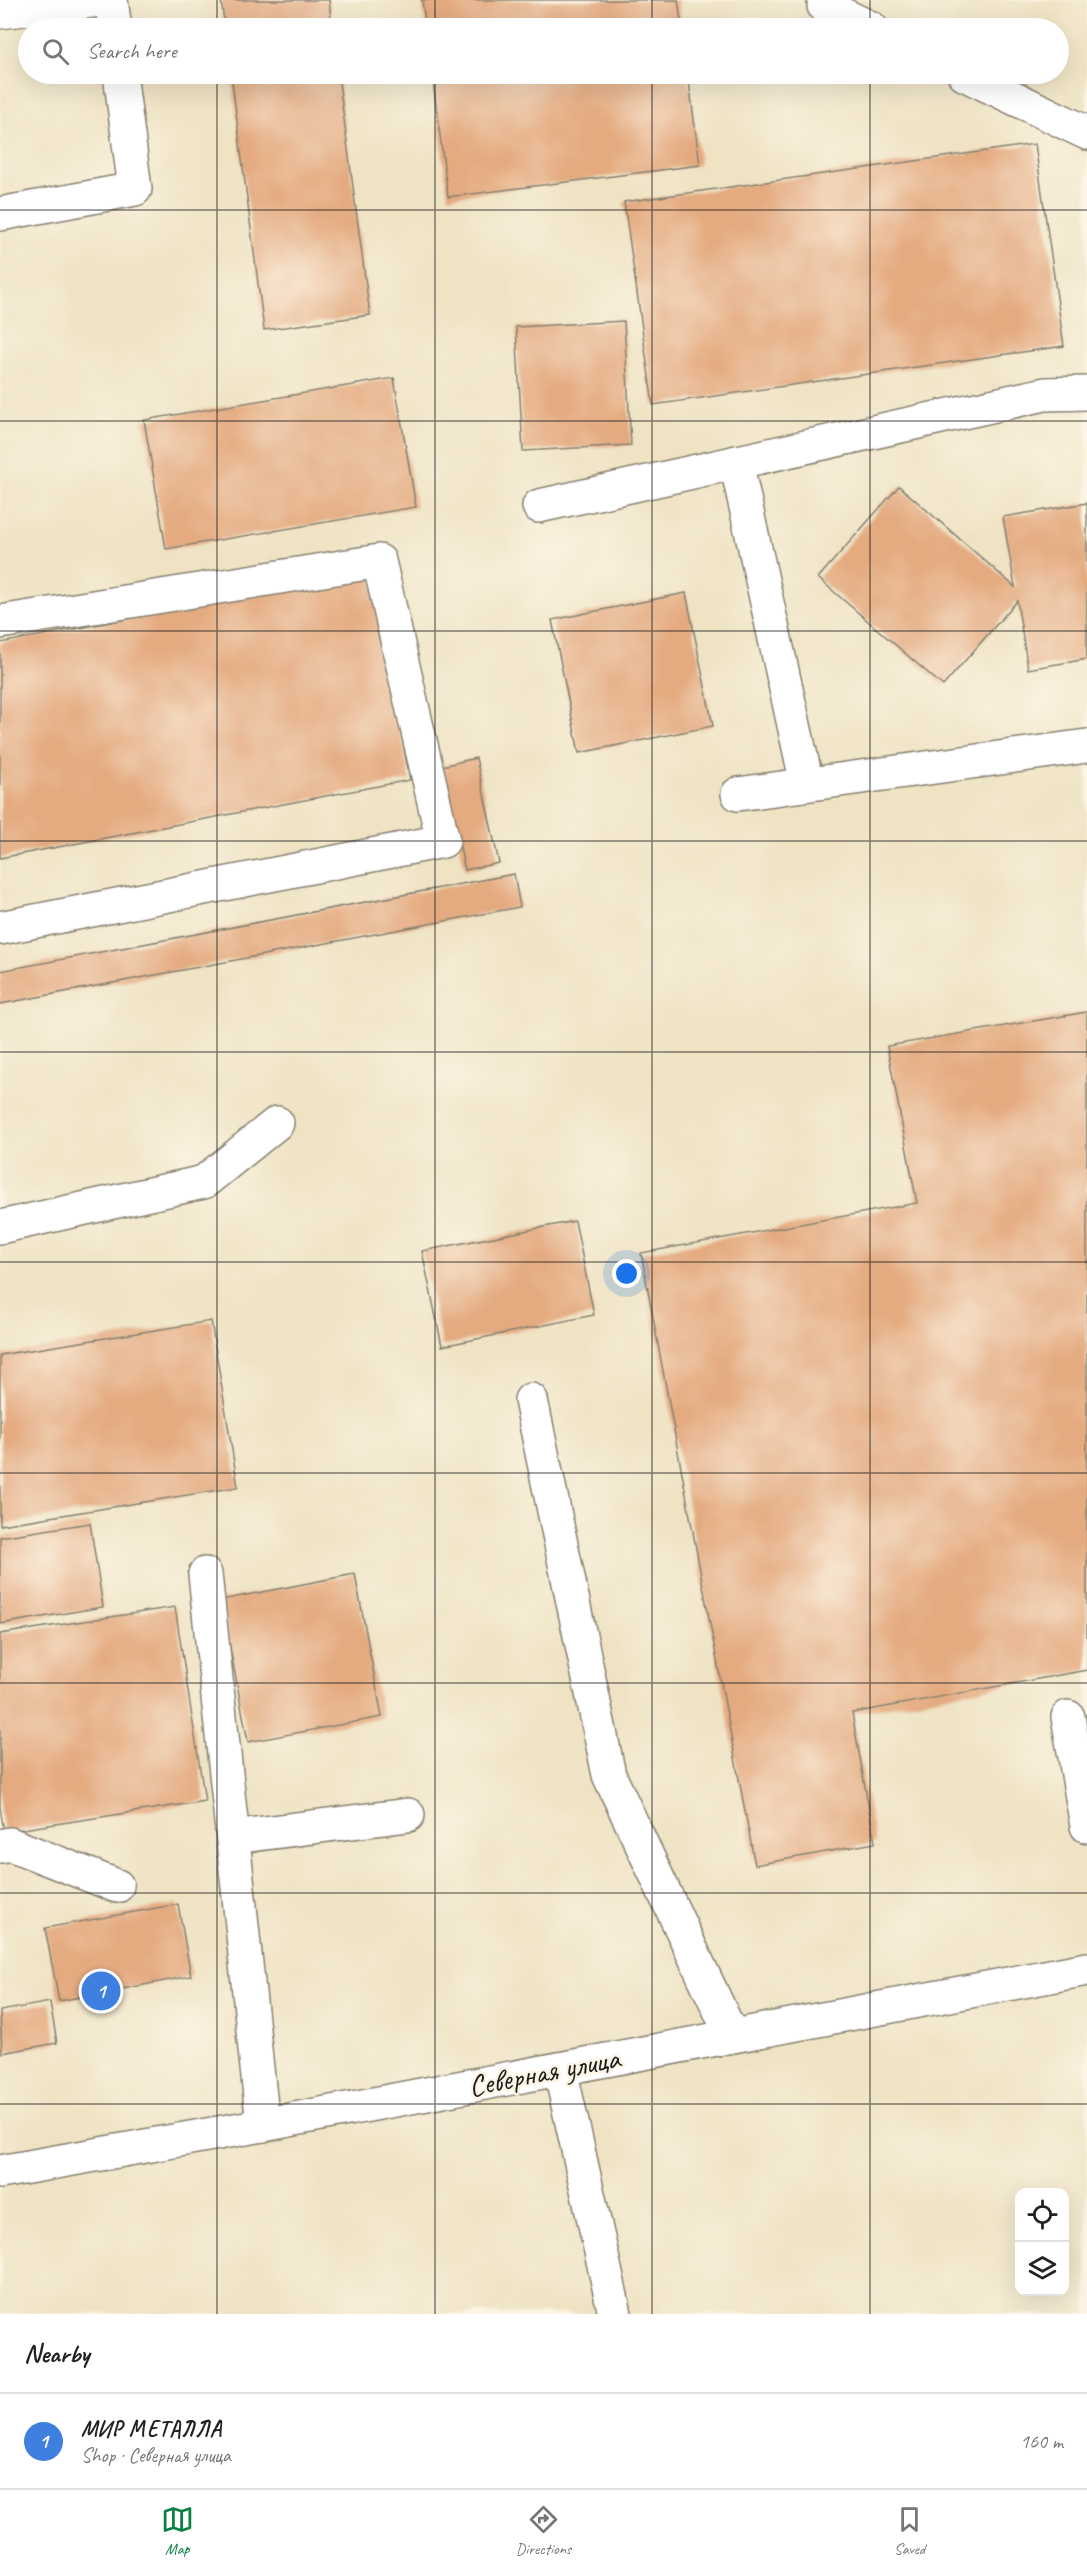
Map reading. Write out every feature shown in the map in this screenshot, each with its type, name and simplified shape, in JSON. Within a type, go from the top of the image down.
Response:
[{"type":"main road","points":[[0,12],[99,0]]},
{"type":"main road","points":[[111,0],[114,18]]},
{"type":"main road","points":[[824,6],[850,18]]},
{"type":"main road","points":[[0,214],[135,189],[121,84]]},
{"type":"main road","points":[[984,84],[1087,134]]},
{"type":"main road","points":[[539,506],[1045,394],[1087,393]]},
{"type":"main road","points":[[736,462],[807,784]]},
{"type":"main road","points":[[0,622],[379,561],[443,842],[0,928]]},
{"type":"main road","points":[[738,794],[1087,746]]},
{"type":"main road","points":[[0,1227],[204,1182],[276,1123]]},
{"type":"main road","points":[[531,1400],[609,1775],[732,2036]]},
{"type":"main road","points":[[205,1574],[263,2125]]},
{"type":"main road","points":[[1068,1717],[1087,1826]]},
{"type":"main road","points":[[232,1837],[408,1815]]},
{"type":"main road","points":[[0,1846],[10,1844],[117,1886]]},
{"type":"main road","name":"Северная улица","points":[[0,2172],[263,2125],[1087,1969]]},
{"type":"main road","points":[[560,2069],[615,2314]]},
{"type":"building","points":[[221,0],[329,0],[331,18],[224,18]]},
{"type":"building","points":[[422,0],[678,0],[681,18],[425,18]]},
{"type":"building","points":[[232,84],[339,84],[370,315],[264,330]]},
{"type":"building","points":[[433,84],[689,84],[700,165],[448,197]]},
{"type":"building","points":[[1035,144],[1064,346],[653,405],[624,202]]},
{"type":"building","points":[[624,321],[631,445],[523,451],[516,327]]},
{"type":"building","points":[[394,378],[416,507],[166,549],[144,420]]},
{"type":"building","points":[[899,486],[1015,587],[1003,517],[1087,503],[1087,659],[1028,669],[1017,601],[943,686],[818,578]]},
{"type":"building","points":[[371,573],[410,780],[0,858],[0,643]]},
{"type":"building","points":[[686,593],[713,726],[579,753],[552,620]]},
{"type":"building","points":[[476,758],[499,863],[465,870],[442,766]]},
{"type":"building","points":[[514,874],[520,907],[0,1004],[0,971]]},
{"type":"building","points":[[1087,1012],[1087,1670],[852,1713],[875,1843],[755,1865],[641,1253],[917,1203],[887,1046]]},
{"type":"building","points":[[575,1221],[594,1315],[442,1346],[422,1251]]},
{"type":"building","points":[[211,1321],[238,1487],[0,1525],[0,1355]]},
{"type":"building","points":[[90,1523],[103,1607],[0,1624],[0,1537]]},
{"type":"building","points":[[355,1574],[382,1717],[248,1742],[221,1600]]},
{"type":"building","points":[[175,1607],[205,1801],[4,1832],[0,1807],[0,1634]]},
{"type":"building","points":[[178,1904],[191,1976],[59,2001],[45,1928]]},
{"type":"building","points":[[50,2002],[57,2043],[2,2053],[0,2011]]},
{"type":"place","name":"МИР МЕТАЛЛА","points":[[101,1991]]}]
